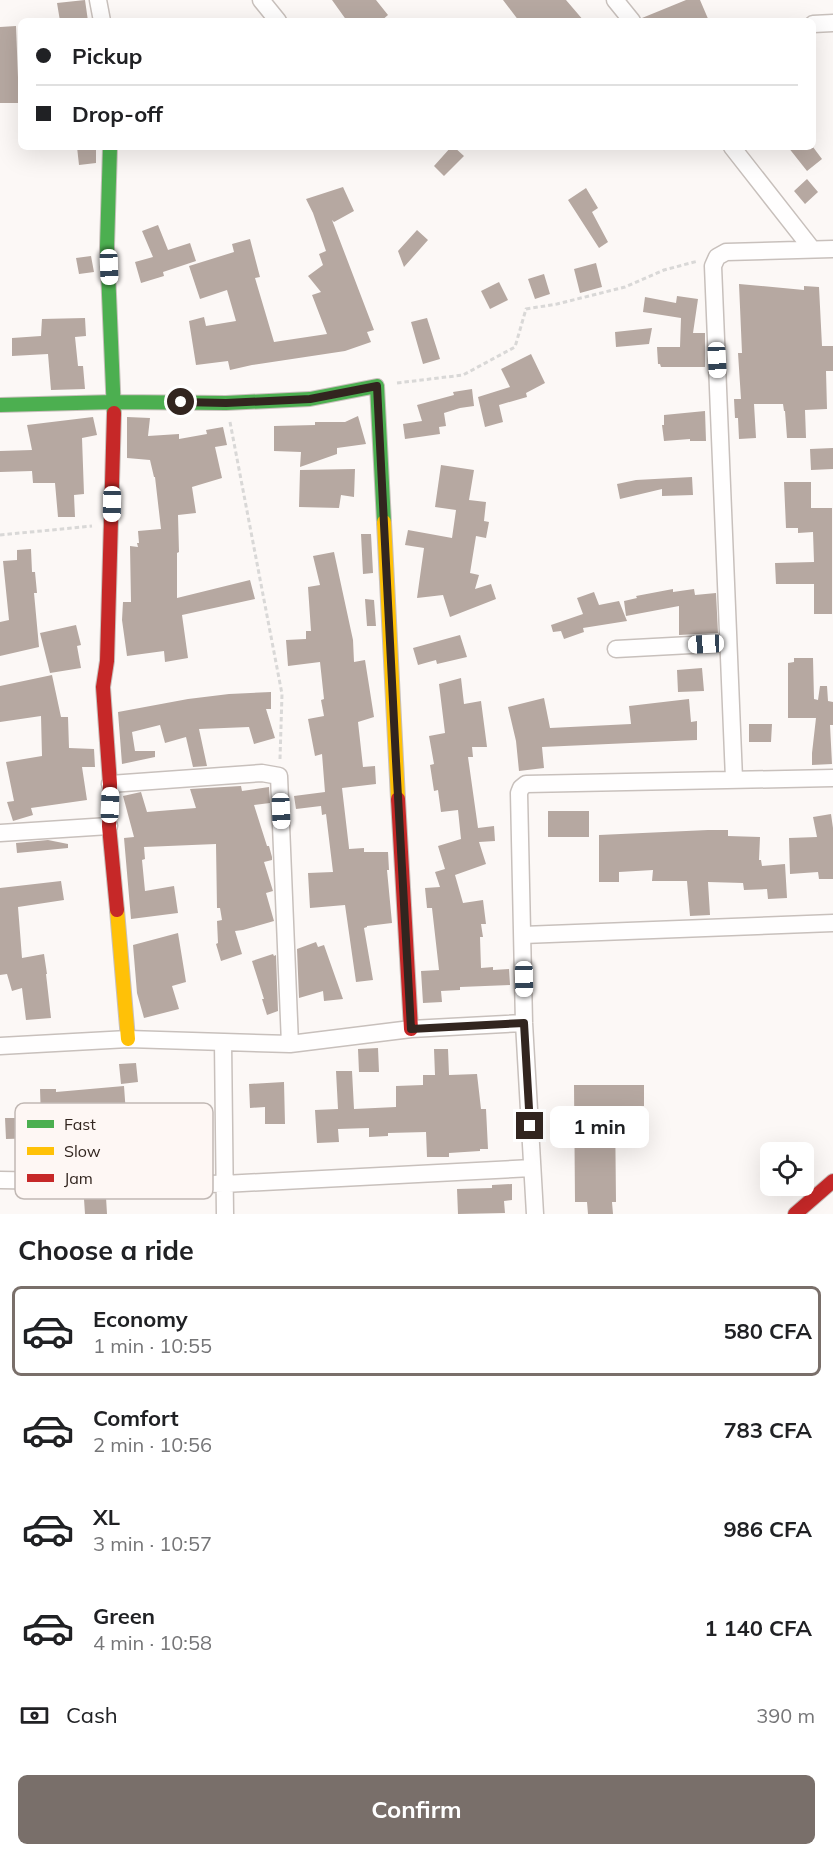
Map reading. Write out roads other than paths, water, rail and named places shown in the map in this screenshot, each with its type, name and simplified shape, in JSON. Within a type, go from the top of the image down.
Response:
[{"type":"street","points":[[99,0],[102,18]]},
{"type":"street","points":[[261,0],[276,18]]},
{"type":"street","points":[[615,0],[630,18]]},
{"type":"street","points":[[816,24],[833,23]]},
{"type":"street","points":[[110,150],[107,247],[114,402],[112,524],[103,687],[110,784],[109,826],[128,1039]]},
{"type":"street","points":[[734,150],[812,249]]},
{"type":"street","points":[[734,779],[713,266],[717,257],[726,252],[833,249]]},
{"type":"street","points":[[0,405],[114,402],[226,403],[310,399],[377,386],[411,1029]]},
{"type":"street","points":[[616,649],[728,643]]},
{"type":"street","points":[[110,784],[262,772],[279,776],[290,1044]]},
{"type":"street","points":[[535,1214],[524,1023],[519,793],[521,788],[526,784],[833,777]]},
{"type":"street","points":[[0,833],[109,826]]},
{"type":"street","points":[[523,935],[833,924]]},
{"type":"street","points":[[0,1046],[128,1039],[290,1044],[411,1029],[524,1023]]},
{"type":"street","points":[[223,1042],[225,1214]]},
{"type":"street","points":[[213,1184],[532,1168]]},
{"type":"street","points":[[0,1180],[15,1180]]},
{"type":"street","points":[[795,1214],[833,1181]]}]
